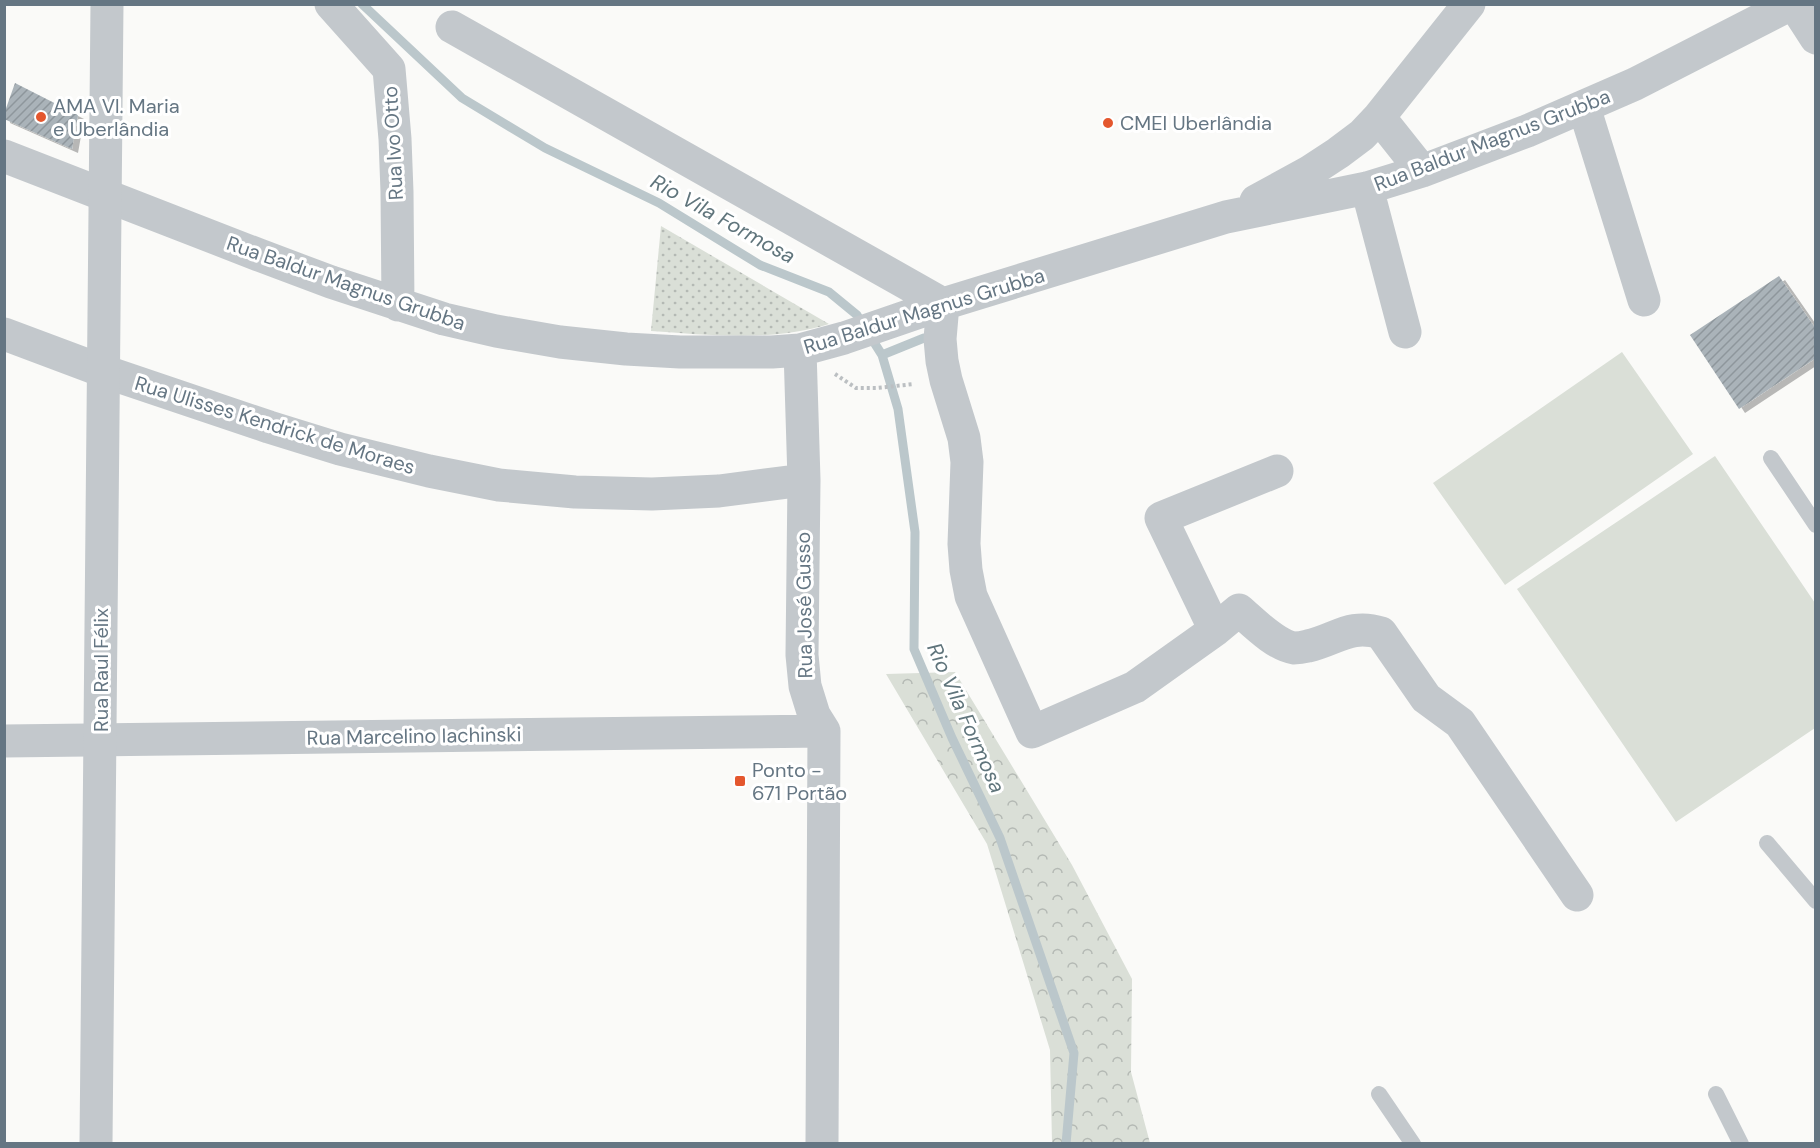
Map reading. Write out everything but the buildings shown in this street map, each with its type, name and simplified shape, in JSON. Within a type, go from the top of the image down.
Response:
[{"type":"street","name":"Rua Raul Félix","points":[[96,1143],[107,4]]},
{"type":"street","name":"Rua Ivo Otto","points":[[331,4],[389,69],[397,192],[398,305]]},
{"type":"street","points":[[1226,217],[1329,160],[1362,135],[1469,4]]},
{"type":"street","name":"Rua Baldur Magnus Grubba","points":[[4,156],[310,274],[454,322],[560,342],[626,349],[680,352],[800,350],[1226,217],[1367,188],[1422,171],[1584,107],[1664,71],[1792,4]]},
{"type":"street","points":[[1792,4],[1815,38]]},
{"type":"street","points":[[453,27],[943,304],[940,339],[942,361],[964,438],[967,462],[964,544],[971,596],[1032,732],[1135,687],[1239,610],[1278,642],[1294,648],[1311,645],[1356,629],[1369,629],[1381,633],[1426,698],[1460,723],[1577,895]]},
{"type":"street","points":[[1584,107],[1644,300]]},
{"type":"street","points":[[1379,117],[1422,171]]},
{"type":"street","points":[[1367,188],[1405,332]]},
{"type":"street","name":"Rua Ulisses Kendrick de Moraes","points":[[4,334],[214,410],[340,449],[429,471],[499,485],[575,492],[652,494],[719,491],[804,480]]},
{"type":"street","name":"Rua José Gusso","points":[[800,350],[804,480],[802,655],[805,686],[814,715],[824,731],[822,1143]]},
{"type":"street","points":[[1215,630],[1161,518],[1277,471]]},
{"type":"street","name":"Rua Marcelino Iachinski","points":[[4,741],[824,731]]},
{"type":"lane","points":[[1771,458],[1815,525]]},
{"type":"lane","points":[[1767,843],[1815,901]]},
{"type":"lane","points":[[1379,1094],[1413,1143]]},
{"type":"lane","points":[[1716,1094],[1741,1143]]},
{"type":"path","points":[[877,388],[911,384]]},
{"type":"green space","points":[[661,226],[829,324],[785,333],[740,336],[651,331]]},
{"type":"green space","points":[[1622,352],[1693,454],[1505,585],[1433,483]]},
{"type":"green space","points":[[1715,456],[1815,603],[1815,728],[1676,822],[1517,589]]},
{"type":"green space","points":[[955,672],[1072,865],[1132,979],[1131,1072],[1150,1143],[1052,1143],[1050,1050],[987,844],[886,674]]},
{"type":"waterway","name":"Rio Vila Formosa","points":[[362,4],[462,98],[545,148],[659,203],[760,265],[829,292],[857,315],[863,325]]},
{"type":"waterway","name":"Rio Vila Formosa","points":[[870,336],[882,355],[898,409],[915,532],[914,649],[952,738],[1000,838],[1074,1053],[1066,1144]]},
{"type":"waterway","points":[[882,355],[924,338]]},
{"type":"place","name":"AMA Vl. Maria e Uberlândia","points":[[41,117]]},
{"type":"place","name":"CMEI Uberlândia","points":[[1108,123]]},
{"type":"place","name":"Ponto - 671 Portão","points":[[740,781]]}]
